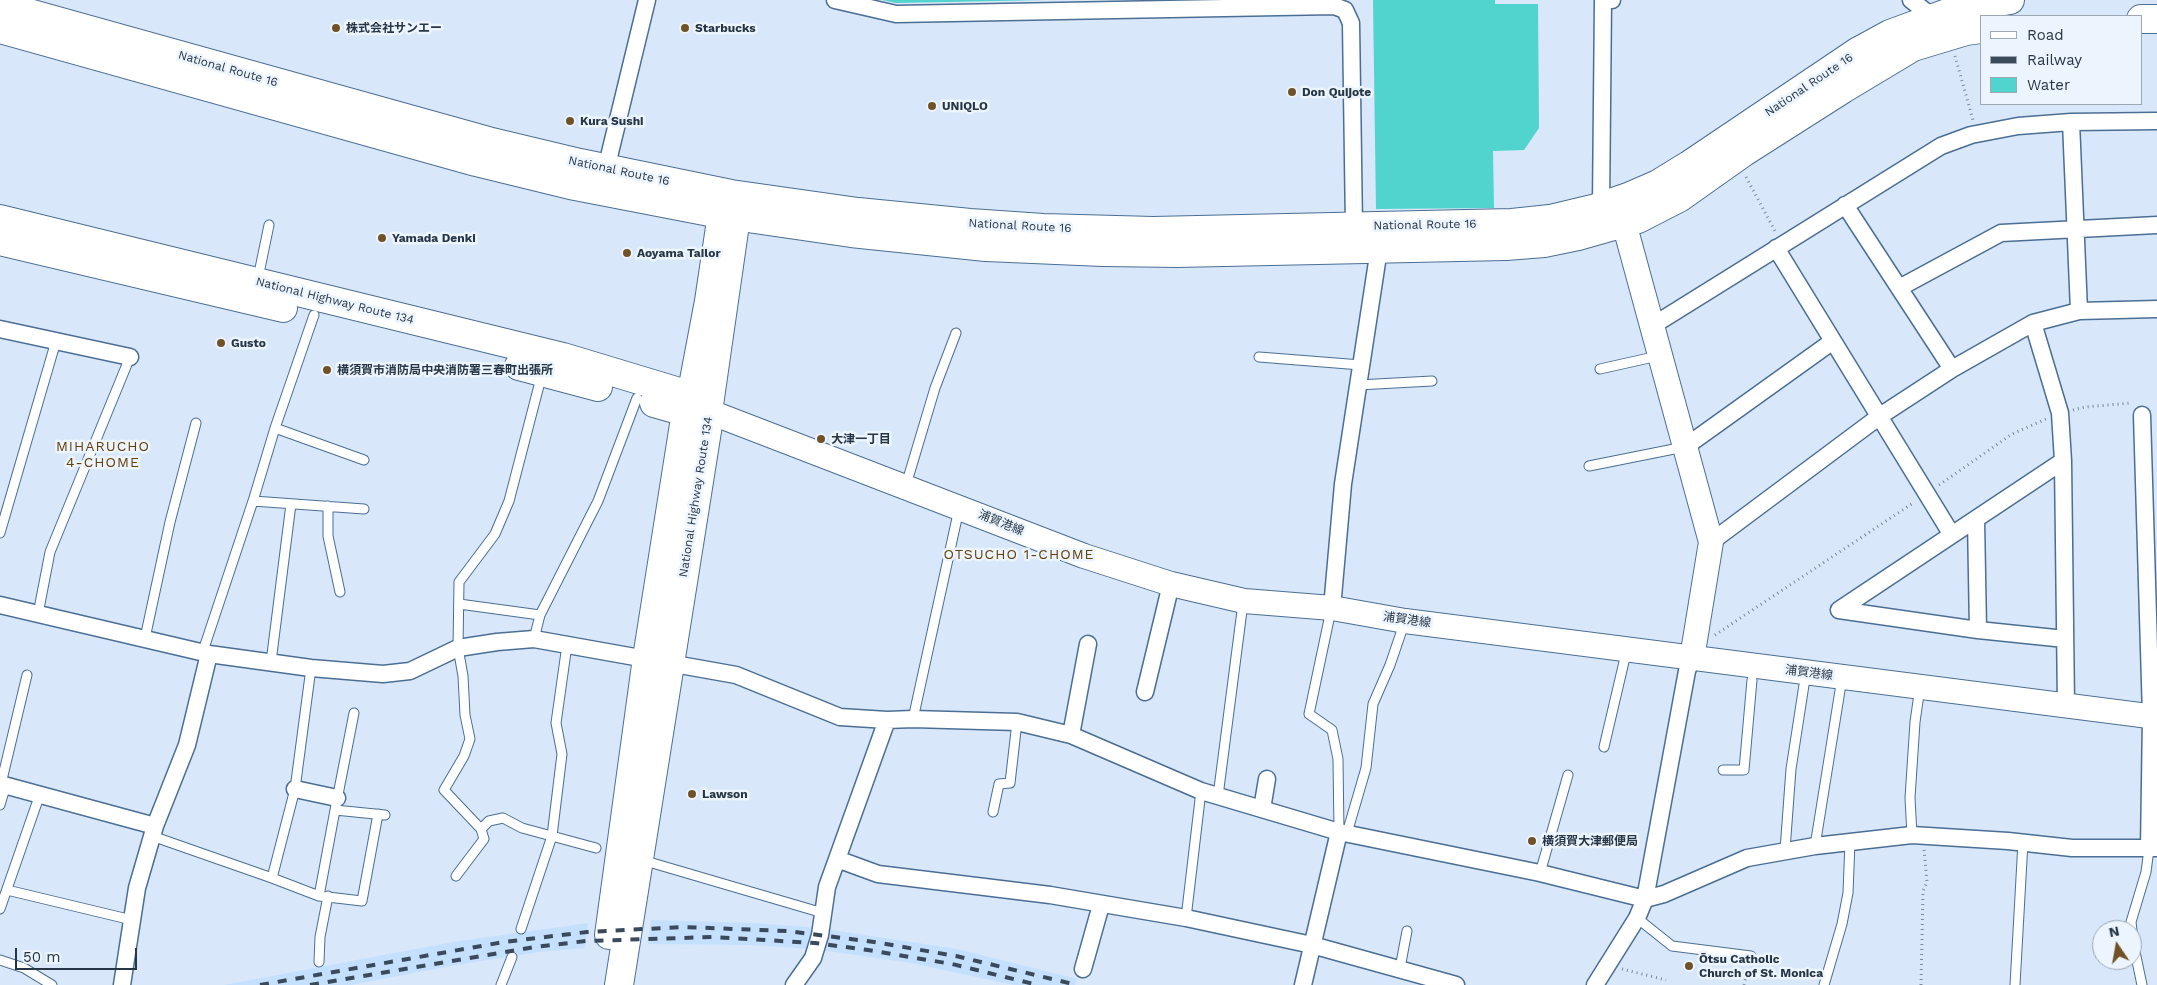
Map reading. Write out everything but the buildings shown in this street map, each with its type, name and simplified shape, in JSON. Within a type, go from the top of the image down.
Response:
[{"type":"highway","name":"National Route 16","points":[[0,5],[488,141],[606,169],[729,208],[896,216],[1042,228],[1163,230],[1532,222],[1559,218],[1601,207],[1658,184],[1857,52],[1890,34],[1958,9],[2010,0]]},
{"type":"highway","points":[[2142,19],[2157,19]]},
{"type":"highway","name":"National Route 16","points":[[0,28],[502,168],[579,186],[729,208],[910,240],[1036,249],[1177,253],[1525,245],[1562,240],[1624,223],[1679,198],[1744,152],[1842,88],[1913,47],[1966,31],[1980,29]]},
{"type":"highway","name":"National Highway Route 134","points":[[0,236],[562,357],[695,406]]},
{"type":"highway","name":"National Highway Route 134","points":[[256,291],[314,315],[543,371],[637,398],[695,406]]},
{"type":"highway","name":"National Highway Route 134","points":[[601,985],[658,661],[695,406]]},
{"type":"highway","name":"National Highway Route 134","points":[[620,985],[640,859],[658,661]]},
{"type":"main road","points":[[1601,207],[1624,223],[1711,542],[1692,658]]},
{"type":"main road","points":[[695,406],[729,208]]},
{"type":"main road","name":"浦賀港線","points":[[695,406],[1084,556],[1171,584],[1244,601],[1332,608],[1405,621],[2154,716]]},
{"type":"street","points":[[606,169],[647,0]]},
{"type":"street","points":[[835,0],[896,14],[1341,7],[1345,10],[1351,23],[1354,227],[1379,249],[1342,491],[1332,608]]},
{"type":"street","points":[[1601,207],[1603,0],[1612,0]]},
{"type":"street","points":[[1911,0],[1934,18]]},
{"type":"street","points":[[1652,326],[1941,146],[1977,134],[2018,126],[2071,122],[2157,120]]},
{"type":"street","points":[[2071,122],[2079,311]]},
{"type":"street","points":[[1845,205],[1952,369]]},
{"type":"street","points":[[1899,288],[2001,233],[2157,225]]},
{"type":"street","points":[[1779,246],[1833,341],[1952,535]]},
{"type":"street","points":[[1711,542],[1880,416],[1952,369],[2034,323],[2079,311],[2157,309]]},
{"type":"street","points":[[2034,323],[2060,413],[2063,461],[2066,705]]},
{"type":"street","points":[[0,329],[130,357]]},
{"type":"street","points":[[1685,447],[1833,341]]},
{"type":"street","points":[[0,605],[206,652],[311,668],[383,674],[410,671],[458,648],[534,639],[736,675],[840,717],[887,720],[1018,722],[1071,735],[1201,791],[1343,833],[1540,873],[1645,899],[1664,894],[1747,858],[1785,850],[1917,834],[2023,842],[2072,848],[2153,848],[2154,716],[2151,520],[2142,415]]},
{"type":"street","points":[[2063,461],[1839,610],[1978,630],[2065,639]]},
{"type":"street","points":[[1976,519],[1978,630]]},
{"type":"street","points":[[1145,692],[1171,584]]},
{"type":"street","points":[[1071,735],[1088,644]]},
{"type":"street","points":[[122,985],[137,888],[154,831],[187,745],[206,652]]},
{"type":"street","points":[[1595,985],[1637,918],[1645,899],[1687,671],[1692,658]]},
{"type":"street","points":[[794,985],[813,958],[820,935],[827,887],[887,720]]},
{"type":"street","points":[[1262,809],[1267,779]]},
{"type":"street","points":[[2,784],[40,794],[154,831]]},
{"type":"street","points":[[295,789],[336,804]]},
{"type":"street","points":[[1304,985],[1312,945],[1343,833]]},
{"type":"street","points":[[837,859],[878,874],[1050,895],[1186,918],[1312,945],[1456,985]]},
{"type":"street","points":[[1083,969],[1102,905]]},
{"type":"lane","points":[[256,291],[269,225]]},
{"type":"lane","points":[[206,652],[275,428],[314,315]]},
{"type":"lane","points":[[906,486],[935,388],[956,333]]},
{"type":"lane","points":[[0,533],[56,341]]},
{"type":"lane","points":[[1600,369],[1661,355]]},
{"type":"lane","points":[[38,614],[50,552],[130,357]]},
{"type":"lane","points":[[1259,357],[1361,365]]},
{"type":"lane","points":[[456,876],[484,839],[481,829],[444,790],[464,756],[470,739],[465,715],[463,676],[458,648],[459,582],[495,534],[509,501],[543,371]]},
{"type":"lane","points":[[1358,384],[1432,381]]},
{"type":"lane","points":[[534,639],[540,615],[598,501],[637,398]]},
{"type":"lane","points":[[145,638],[170,522],[196,423]]},
{"type":"lane","points":[[275,428],[364,460]]},
{"type":"lane","points":[[1589,466],[1685,447]]},
{"type":"lane","points":[[253,501],[364,509]]},
{"type":"lane","points":[[271,662],[291,504]]},
{"type":"lane","points":[[328,506],[328,536],[340,592]]},
{"type":"lane","points":[[913,719],[960,507]]},
{"type":"lane","points":[[1218,796],[1244,601]]},
{"type":"lane","points":[[459,604],[540,615]]},
{"type":"lane","points":[[1332,608],[1309,714],[1332,730],[1338,759],[1343,833]]},
{"type":"lane","points":[[1343,833],[1366,768],[1373,704],[1390,666],[1405,621]]},
{"type":"lane","points":[[521,928],[552,836],[562,754],[556,723],[567,645]]},
{"type":"lane","points":[[1604,747],[1627,649]]},
{"type":"lane","points":[[272,878],[295,789],[311,668]]},
{"type":"lane","points":[[1785,850],[1791,769],[1806,672]]},
{"type":"lane","points":[[0,805],[2,784],[27,675]]},
{"type":"lane","points":[[1815,846],[1842,677]]},
{"type":"lane","points":[[1722,770],[1744,770],[1752,680]]},
{"type":"lane","points":[[1917,834],[1910,798],[1915,722],[1920,686]]},
{"type":"lane","points":[[319,962],[324,896],[336,804],[354,713]]},
{"type":"lane","points":[[994,812],[999,784],[1010,783],[1018,722]]},
{"type":"lane","points":[[1540,873],[1568,775]]},
{"type":"lane","points":[[1186,918],[1201,791]]},
{"type":"lane","points":[[0,909],[40,794]]},
{"type":"lane","points":[[154,831],[272,878],[324,896],[362,901],[382,814],[336,804]]},
{"type":"lane","points":[[481,829],[489,821],[503,818],[522,828],[596,848]]},
{"type":"lane","points":[[1824,985],[1842,924],[1848,893],[1850,842]]},
{"type":"lane","points":[[2014,985],[2023,842]]},
{"type":"lane","points":[[2142,985],[2134,947],[2132,922],[2153,848]]},
{"type":"lane","points":[[640,859],[823,914]]},
{"type":"lane","points":[[7,890],[132,920]]},
{"type":"lane","points":[[1637,918],[1672,946],[1751,956]]},
{"type":"lane","points":[[1400,968],[1407,932]]},
{"type":"lane","points":[[501,985],[512,957]]},
{"type":"lane","points":[[0,960],[24,968],[52,985]]},
{"type":"path","points":[[1955,55],[1977,134]]},
{"type":"path","points":[[1744,174],[1779,246]]},
{"type":"path","points":[[1917,834],[1927,882],[1923,891],[1920,941],[1921,985]]},
{"type":"path","points":[[1744,985],[1751,956]]},
{"type":"path","points":[[1607,966],[1666,980]]},
{"type":"shaded area","points":[[651,920],[754,923],[818,928],[813,949],[751,945],[648,944]]},
{"type":"shaded area","points":[[588,923],[585,948],[539,952],[456,965],[351,985],[224,985],[453,942]]},
{"type":"shaded area","points":[[825,929],[957,949],[1077,979],[1075,985],[1014,985],[911,963],[821,950]]},
{"type":"water","points":[[882,0],[1045,0],[896,3]]},
{"type":"water","points":[[1373,0],[1495,0],[1495,4],[1538,4],[1539,128],[1524,150],[1493,151],[1494,208],[1376,209]]},
{"type":"railway","points":[[260,985],[504,942],[587,932],[683,927],[787,931],[874,942],[956,956],[1077,985]]},
{"type":"railway","points":[[310,985],[535,947],[586,941],[713,937],[815,943],[868,950],[952,964],[1038,985]]},
{"type":"place","name":"株式会社サンエー","points":[[336,28]]},
{"type":"place","name":"Starbucks","points":[[685,28]]},
{"type":"place","name":"Don Quijote","points":[[1292,92]]},
{"type":"place","name":"UNIQLO","points":[[932,106]]},
{"type":"place","name":"Kura Sushi","points":[[570,121]]},
{"type":"place","name":"Yamada Denki","points":[[382,238]]},
{"type":"place","name":"Aoyama Tailor","points":[[627,253]]},
{"type":"place","name":"Gusto","points":[[221,343]]},
{"type":"place","name":"横須賀市消防局中央消防署三春町出張所","points":[[327,370]]},
{"type":"place","name":"大津一丁目","points":[[821,439]]},
{"type":"place","name":"Lawson","points":[[692,794]]},
{"type":"place","name":"横須賀大津郵便局","points":[[1532,841]]},
{"type":"place","name":"Ōtsu Catholic Church of St. Monica","points":[[1689,966]]},
{"type":"district","name":"MIHARUCHO 4-CHOME","points":[[103,456]]},
{"type":"district","name":"OTSUCHO 1-CHOME","points":[[1019,555]]}]
